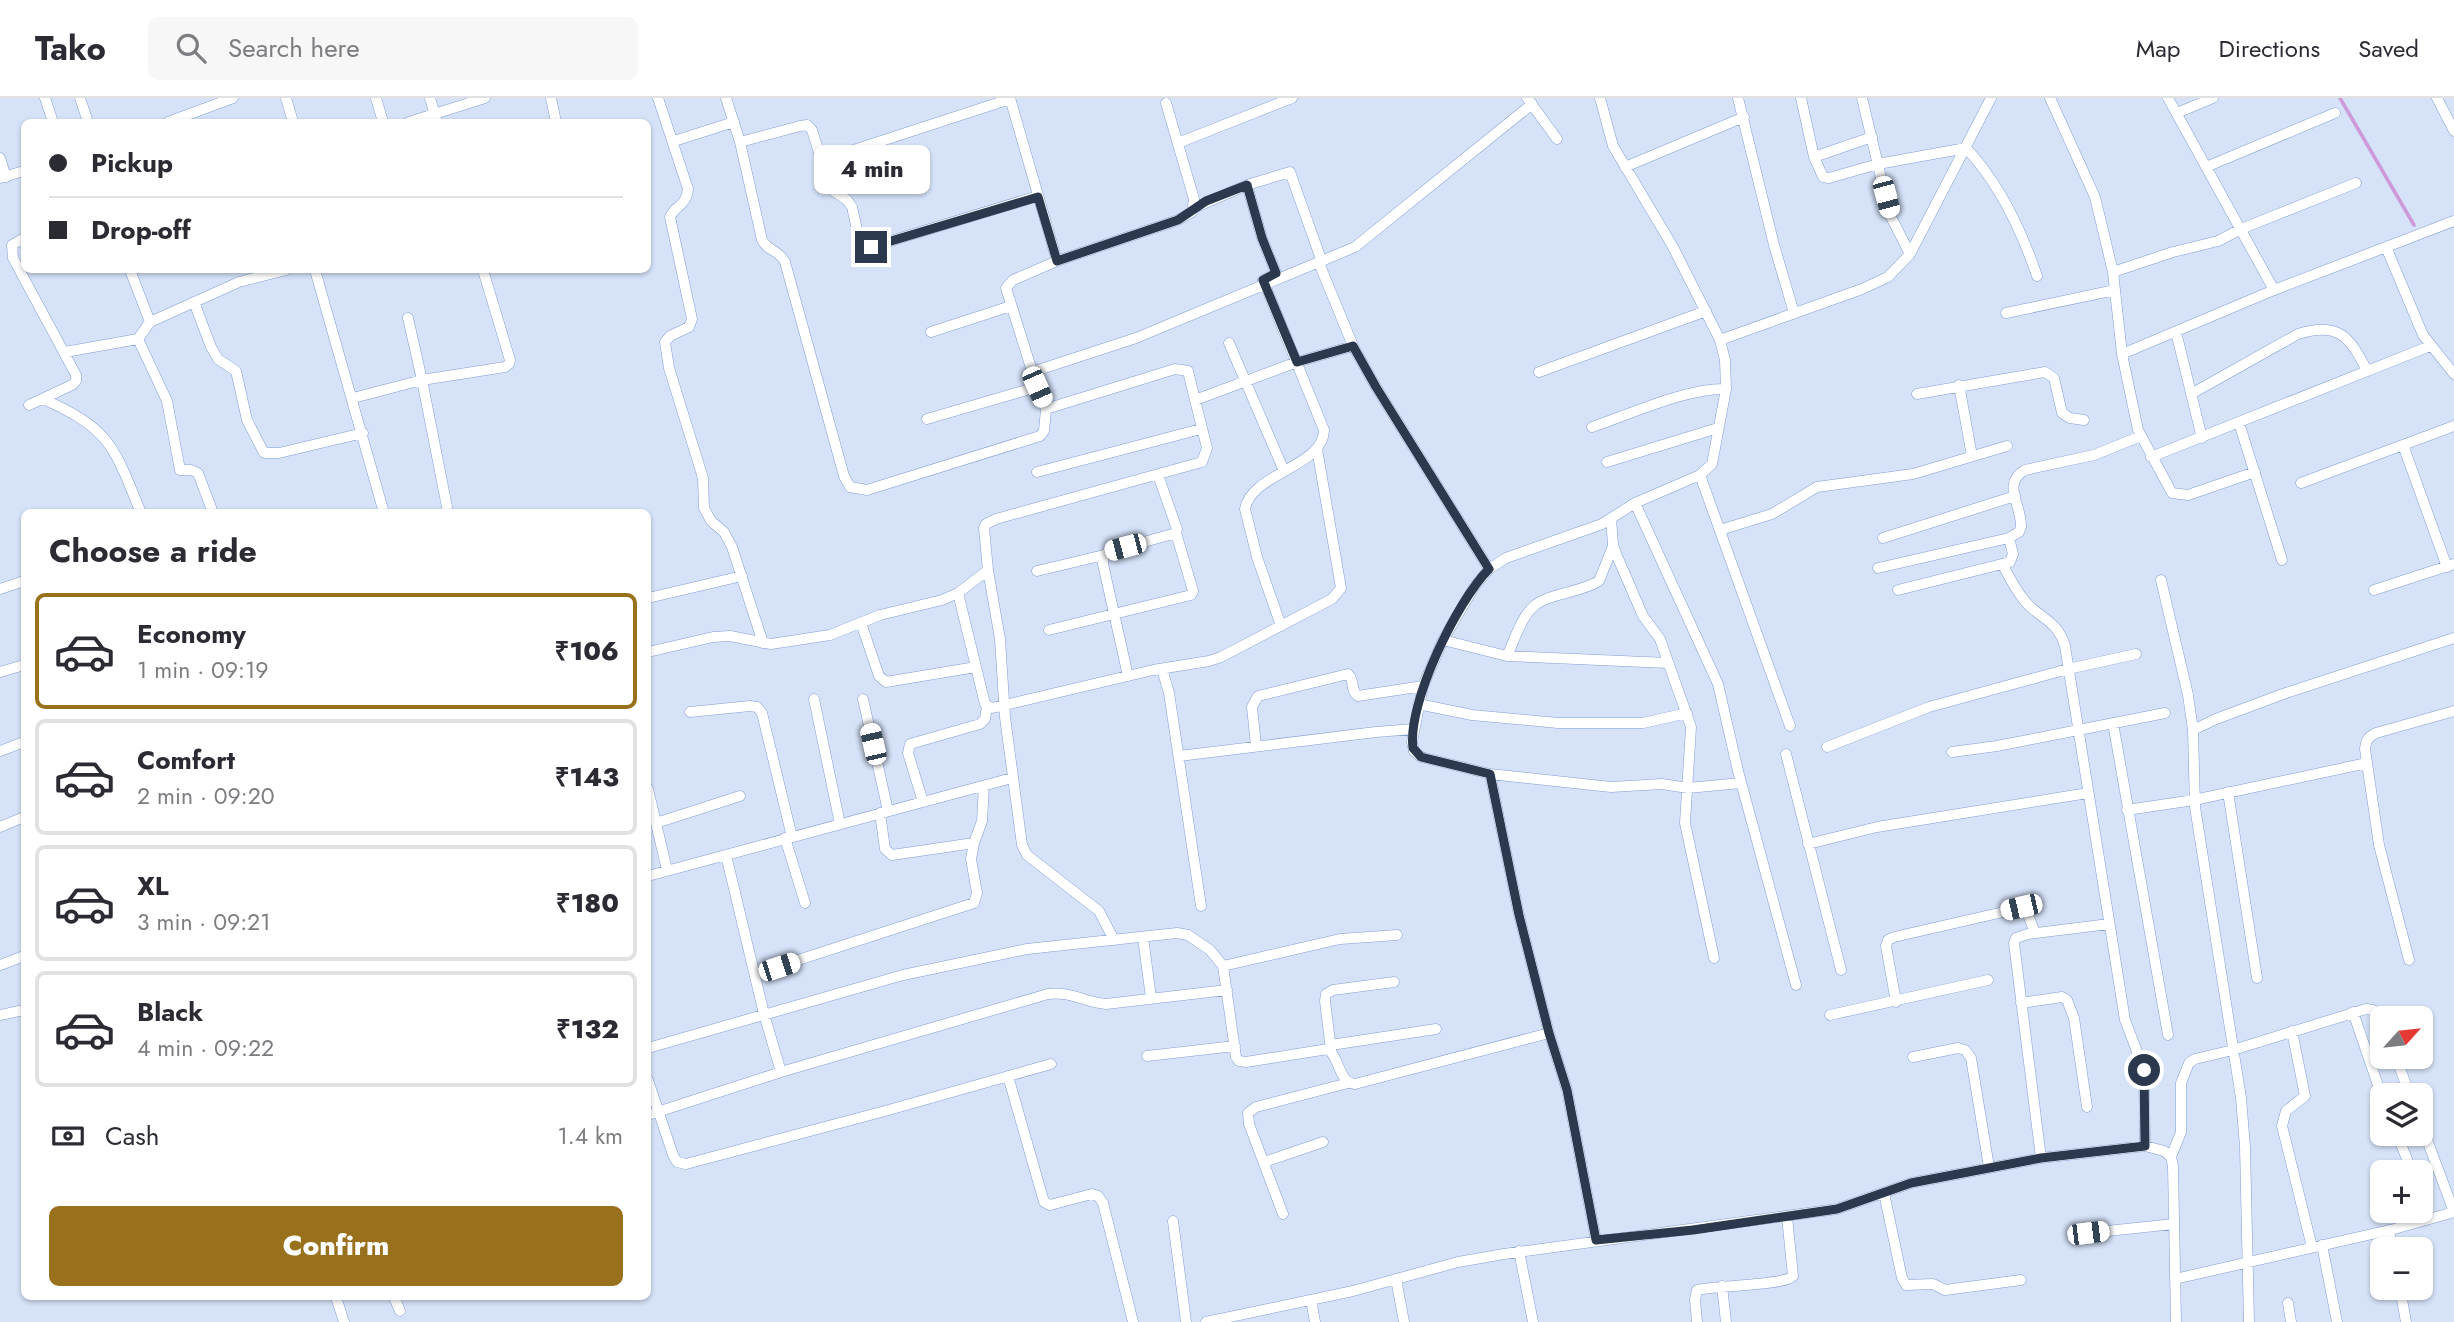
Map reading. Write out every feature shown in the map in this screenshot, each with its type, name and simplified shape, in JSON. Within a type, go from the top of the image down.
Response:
[{"type":"street","points":[[46,98],[52,119]]},
{"type":"street","points":[[80,98],[87,119]]},
{"type":"street","points":[[175,119],[233,98]]},
{"type":"street","points":[[285,98],[292,119]]},
{"type":"street","points":[[376,98],[382,119]]},
{"type":"street","points":[[430,98],[435,119],[485,98]]},
{"type":"street","points":[[551,98],[555,119]]},
{"type":"street","points":[[658,98],[688,189],[685,202],[670,216],[692,319],[690,327],[670,336],[665,342],[668,359],[703,478],[704,508],[711,521],[724,532],[742,576],[763,643]]},
{"type":"street","points":[[726,98],[740,142],[762,240],[767,248],[781,254],[785,262],[844,476],[850,487],[867,490],[1040,436],[1044,431],[1046,409],[1011,306],[1006,288],[1009,283],[1057,261],[1178,220],[1194,208],[1247,185],[1290,172],[1353,346],[1489,569]]},
{"type":"street","points":[[1178,143],[1292,98]]},
{"type":"street","points":[[1600,98],[1613,146],[1673,247],[1720,341],[1725,360],[1726,389],[1712,464],[1700,475],[1635,503],[1594,527],[1506,558],[1489,569],[1474,587],[1443,640],[1423,686],[1413,748],[1421,757],[1490,774],[1587,786],[1662,784],[1688,788],[1741,783]]},
{"type":"street","points":[[1738,98],[1774,245],[1794,313]]},
{"type":"street","points":[[1801,98],[1814,157],[1820,174],[1829,178],[1878,163],[1966,148]]},
{"type":"street","points":[[1862,98],[1890,215],[1910,254]]},
{"type":"street","points":[[1720,341],[1888,277],[1910,254],[1991,98]]},
{"type":"street","points":[[2050,98],[2095,198],[2113,272],[2122,354],[2141,436],[2151,457],[2172,493],[2181,495],[2255,472]]},
{"type":"street","points":[[2168,98],[2274,290]]},
{"type":"street","points":[[2177,114],[2213,98]]},
{"type":"street","points":[[2437,98],[2454,131]]},
{"type":"street","points":[[823,160],[1010,99],[1057,261]]},
{"type":"street","points":[[1032,372],[1136,338],[1355,247],[1529,101],[1558,139]]},
{"type":"street","points":[[1166,103],[1194,199],[1194,208]]},
{"type":"street","points":[[2206,167],[2335,113]]},
{"type":"street","points":[[1625,167],[1744,117]]},
{"type":"street","points":[[674,141],[734,122]]},
{"type":"street","points":[[740,142],[807,125],[814,134],[832,190],[852,207],[860,243],[865,246],[871,247],[1038,197]]},
{"type":"street","points":[[1814,157],[1872,136]]},
{"type":"street","points":[[1966,148],[1994,184],[2016,222],[2037,276]]},
{"type":"street","points":[[0,158],[3,177],[21,172]]},
{"type":"street","points":[[2113,272],[2173,252],[2218,241],[2241,229],[2356,183]]},
{"type":"street","points":[[1247,185],[1262,238],[1276,273],[1263,280],[1324,430],[1317,449],[1254,491],[1246,500],[1245,509],[1257,557],[1281,626]]},
{"type":"street","points":[[2122,354],[2274,290],[2454,221]]},
{"type":"street","points":[[21,240],[12,245],[13,258],[21,272]]},
{"type":"street","points":[[2386,247],[2418,324],[2430,346],[2443,357],[2454,374]]},
{"type":"street","points":[[21,273],[74,368],[76,381],[29,405]]},
{"type":"street","points":[[131,273],[150,323]]},
{"type":"street","points":[[234,273],[239,282]]},
{"type":"street","points":[[65,352],[138,339],[150,323],[239,282],[274,273]]},
{"type":"street","points":[[316,273],[383,509]]},
{"type":"street","points":[[353,398],[422,380],[505,367],[509,364],[510,359],[484,273]]},
{"type":"street","points":[[2006,313],[2115,290]]},
{"type":"street","points":[[194,302],[218,359],[236,371],[247,419],[264,453],[279,453],[363,433]]},
{"type":"street","points":[[931,332],[1011,306]]},
{"type":"street","points":[[1539,372],[1706,310]]},
{"type":"street","points":[[408,318],[447,507]]},
{"type":"street","points":[[2191,394],[2298,334],[2316,328],[2330,329],[2345,336],[2367,371]]},
{"type":"street","points":[[2176,332],[2202,438]]},
{"type":"street","points":[[138,339],[167,401],[179,467],[182,472],[191,470],[198,473],[212,509]]},
{"type":"street","points":[[1228,343],[1284,471]]},
{"type":"street","points":[[1195,400],[1297,362],[1353,346]]},
{"type":"street","points":[[2151,457],[2430,346]]},
{"type":"street","points":[[1046,409],[1175,369],[1188,371],[1207,448],[1202,462],[991,521],[984,528],[1000,639],[1019,838],[1024,850],[1099,911],[1114,940]]},
{"type":"street","points":[[1917,394],[1959,385],[2049,373],[2054,378],[2062,413],[2070,418],[2084,420]]},
{"type":"street","points":[[1959,385],[1972,456]]},
{"type":"street","points":[[927,419],[1037,387]]},
{"type":"street","points":[[1592,427],[1692,393],[1726,389]]},
{"type":"street","points":[[43,399],[91,424],[107,439],[139,509]]},
{"type":"street","points":[[2239,423],[2282,560]]},
{"type":"street","points":[[2301,482],[2454,426]]},
{"type":"street","points":[[1606,462],[1718,428]]},
{"type":"street","points":[[1037,472],[1201,429]]},
{"type":"street","points":[[1878,568],[2009,538],[2019,533],[2021,527],[2013,480],[2025,470],[2094,455],[2141,436]]},
{"type":"street","points":[[2374,590],[2451,565],[2403,445]]},
{"type":"street","points":[[1720,530],[1772,514],[1818,487],[1913,474],[2007,446]]},
{"type":"street","points":[[987,707],[1005,706],[1221,657],[1332,599],[1341,588],[1317,449]]},
{"type":"street","points":[[1049,630],[1192,594],[1177,528],[1158,475]]},
{"type":"street","points":[[1700,475],[1790,726]]},
{"type":"street","points":[[1883,538],[2015,496]]},
{"type":"street","points":[[1635,503],[1718,684],[1741,783],[1796,985]]},
{"type":"street","points":[[1611,518],[1614,545],[1643,616],[1660,639],[1692,734],[1685,823],[1714,958]]},
{"type":"street","points":[[1037,571],[1104,555],[1176,533]]},
{"type":"street","points":[[1898,590],[2010,562],[2013,554],[2009,538]]},
{"type":"street","points":[[1507,656],[1532,608],[1541,602],[1586,588],[1599,581],[1614,545]]},
{"type":"street","points":[[1104,555],[1103,564],[1128,676]]},
{"type":"street","points":[[2003,565],[2025,602],[2053,622],[2062,635],[2125,1020],[2144,1070],[2145,1146]]},
{"type":"street","points":[[651,651],[713,637],[730,636],[763,643],[831,635],[894,611],[927,605],[958,593],[988,570]]},
{"type":"street","points":[[651,597],[742,576]]},
{"type":"street","points":[[2161,580],[2188,695],[2193,730],[2194,800],[2241,1098],[2245,1147],[2249,1322]]},
{"type":"street","points":[[0,589],[21,581]]},
{"type":"street","points":[[923,802],[908,753],[909,744],[980,724],[985,719],[987,707],[958,593]]},
{"type":"street","points":[[861,623],[879,676],[886,682],[976,667]]},
{"type":"street","points":[[2193,730],[2216,719],[2370,664],[2454,638]]},
{"type":"street","points":[[1443,640],[1507,656],[1668,663]]},
{"type":"street","points":[[1827,747],[1928,708],[2068,669],[2136,654]]},
{"type":"street","points":[[0,672],[21,666]]},
{"type":"street","points":[[1162,669],[1169,693],[1201,906]]},
{"type":"street","points":[[1256,746],[1252,707],[1258,696],[1348,674],[1358,696],[1423,686]]},
{"type":"street","points":[[814,699],[840,824]]},
{"type":"street","points":[[863,699],[884,812],[885,849],[892,855],[974,843]]},
{"type":"street","points":[[1418,704],[1472,715],[1558,723],[1643,723],[1687,713]]},
{"type":"street","points":[[690,712],[750,706],[757,707],[762,713],[805,903]]},
{"type":"street","points":[[2409,960],[2379,845],[2366,742],[2368,737],[2376,733],[2454,711]]},
{"type":"street","points":[[1952,752],[2165,713]]},
{"type":"street","points":[[2113,723],[2168,1035]]},
{"type":"street","points":[[1179,756],[1414,729]]},
{"type":"street","points":[[0,751],[21,743]]},
{"type":"street","points":[[1786,754],[1840,970]]},
{"type":"street","points":[[2127,810],[2194,800],[2367,762]]},
{"type":"street","points":[[1490,774],[1519,915],[1549,1033],[1567,1090],[1596,1240]]},
{"type":"street","points":[[651,875],[1012,778]]},
{"type":"street","points":[[755,974],[972,905],[977,893],[971,859],[982,821],[984,786]]},
{"type":"street","points":[[2228,792],[2257,978]]},
{"type":"street","points":[[1808,844],[1877,827],[2088,793]]},
{"type":"street","points":[[656,823],[740,796]]},
{"type":"street","points":[[651,802],[667,870]]},
{"type":"street","points":[[0,827],[21,818]]},
{"type":"street","points":[[726,855],[764,1014],[781,1072]]},
{"type":"street","points":[[1896,1002],[1886,946],[1888,940],[1894,937],[2025,907],[2035,933]]},
{"type":"street","points":[[2041,1158],[2014,943],[2016,938],[2035,933],[2109,924]]},
{"type":"street","points":[[651,1047],[903,975],[1015,951],[1183,933],[1214,953],[1223,966],[1239,1061],[1246,1062],[1436,1029]]},
{"type":"street","points":[[1223,966],[1340,939],[1397,935]]},
{"type":"street","points":[[1143,937],[1151,998]]},
{"type":"street","points":[[0,965],[21,957]]},
{"type":"street","points":[[1830,1015],[1988,981]]},
{"type":"street","points":[[1348,1083],[1331,1047],[1326,994],[1333,990],[1394,982]]},
{"type":"street","points":[[651,1114],[781,1072],[1048,993],[1067,993],[1093,1003],[1106,1004],[1227,990]]},
{"type":"street","points":[[2021,1003],[2062,997],[2067,1000],[2074,1018],[2087,1107]]},
{"type":"street","points":[[2176,1322],[2171,1157],[2180,1132],[2181,1083],[2189,1063],[2353,1012],[2370,1010]]},
{"type":"street","points":[[0,1015],[21,1011]]},
{"type":"street","points":[[2353,1012],[2377,1083]]},
{"type":"street","points":[[2292,1031],[2305,1096],[2286,1111],[2282,1126],[2337,1322]]},
{"type":"street","points":[[1283,1214],[1249,1124],[1248,1113],[1256,1107],[1549,1033]]},
{"type":"street","points":[[1147,1056],[1235,1046]]},
{"type":"street","points":[[1913,1057],[1958,1048],[1968,1053],[1989,1167]]},
{"type":"street","points":[[651,1089],[673,1155],[677,1162],[686,1164],[1051,1063]]},
{"type":"street","points":[[1008,1076],[1044,1202],[1050,1205],[1092,1194],[1098,1196],[1103,1203],[1133,1322]]},
{"type":"street","points":[[1264,1162],[1323,1142]]},
{"type":"street","points":[[1206,1322],[1248,1318],[1458,1262],[1519,1251],[1837,1209],[1911,1183],[2041,1158],[2145,1146],[2164,1151],[2171,1157]]},
{"type":"street","points":[[2429,1146],[2454,1212],[2433,1218]]},
{"type":"street","points":[[1884,1193],[1902,1278],[1906,1285],[1933,1284],[1945,1290],[2021,1280]]},
{"type":"street","points":[[1698,1322],[1695,1300],[1697,1290],[1790,1280],[1794,1270],[1787,1217]]},
{"type":"street","points":[[1173,1221],[1186,1322]]},
{"type":"street","points":[[2175,1279],[2415,1223]]},
{"type":"street","points":[[2088,1233],[2174,1224]]},
{"type":"street","points":[[2389,1230],[2390,1237]]},
{"type":"street","points":[[1519,1251],[1533,1322]]},
{"type":"street","points":[[1396,1279],[1404,1322]]},
{"type":"street","points":[[1722,1286],[1726,1322]]},
{"type":"street","points":[[337,1300],[344,1322]]},
{"type":"street","points":[[395,1300],[400,1311]]},
{"type":"street","points":[[1311,1300],[1315,1322]]},
{"type":"street","points":[[2402,1300],[2406,1322]]},
{"type":"street","points":[[2288,1303],[2291,1322]]},
{"type":"waterway","points":[[2340,98],[2414,225]]},
{"type":"route","points":[[871,247],[1038,197],[1057,261],[1178,220],[1206,201],[1247,185],[1262,238],[1276,273],[1263,280],[1297,362],[1353,346],[1489,569],[1474,587],[1443,640],[1423,686],[1412,742],[1416,753],[1421,757],[1490,774],[1519,915],[1549,1033],[1567,1090],[1596,1240],[1693,1230],[1837,1209],[1911,1183],[1989,1167],[2145,1146],[2144,1070]]}]
